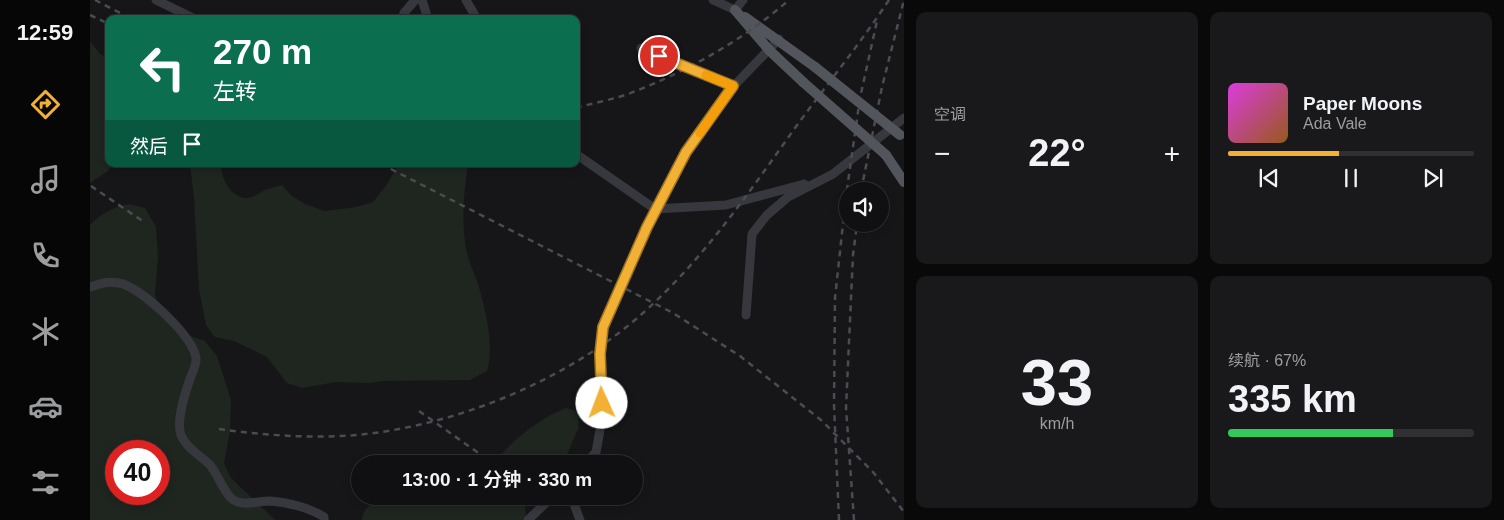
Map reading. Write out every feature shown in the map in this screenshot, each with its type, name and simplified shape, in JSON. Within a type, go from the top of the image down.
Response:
[{"type":"main road","points":[[735,10],[779,39],[902,136]]},
{"type":"main road","points":[[735,10],[769,50],[886,155],[904,182]]},
{"type":"street","points":[[156,0],[188,15]]},
{"type":"street","points":[[403,15],[415,0]]},
{"type":"street","points":[[422,0],[427,15]]},
{"type":"street","points":[[466,0],[475,15]]},
{"type":"street","points":[[713,0],[735,10]]},
{"type":"street","points":[[724,0],[735,10]]},
{"type":"street","points":[[735,10],[742,0]]},
{"type":"street","points":[[593,455],[596,452],[602,419],[600,354],[603,327],[647,227],[682,160],[726,95],[779,39]]},
{"type":"street","points":[[641,48],[733,86]]},
{"type":"street","points":[[746,315],[752,234],[767,215],[788,197],[833,174],[904,118]]},
{"type":"street","points":[[580,157],[655,209],[726,205],[819,180]]},
{"type":"street","points":[[90,287],[107,282],[133,288],[191,342],[196,360],[180,423],[181,435],[188,446],[212,467],[224,490],[232,500],[241,503],[271,501],[290,505],[315,511],[324,517],[324,520]]},
{"type":"street","points":[[528,520],[544,505]]},
{"type":"street","points":[[574,505],[580,520]]},
{"type":"shaded area","points":[[90,41],[100,54],[105,57],[105,167],[110,167],[108,171],[90,183]]},
{"type":"shaded area","points":[[190,167],[221,167],[229,188],[234,193],[245,198],[282,185],[292,196],[305,204],[325,211],[356,207],[373,202],[397,167],[468,167],[465,185],[464,238],[486,314],[490,350],[487,371],[470,380],[336,382],[302,388],[287,383],[267,357],[234,341],[215,337],[206,325],[199,289],[194,197]]},
{"type":"shaded area","points":[[129,204],[145,208],[156,227],[158,257],[155,295],[161,314],[190,336],[205,341],[217,356],[231,400],[230,431],[224,463],[231,478],[275,520],[90,520],[90,225],[113,209]]},
{"type":"shaded area","points":[[566,408],[580,412],[578,429],[567,455],[501,455],[535,424]]},
{"type":"shaded area","points":[[370,505],[527,505],[525,507],[526,520],[362,520]]},
{"type":"railway","points":[[95,0],[124,15]]},
{"type":"railway","points":[[580,107],[628,94],[671,76],[733,42],[789,0]]},
{"type":"railway","points":[[219,429],[270,435],[322,437],[394,430],[432,422],[509,396],[546,379],[581,359],[643,313],[666,292],[707,246],[746,197],[889,0]]},
{"type":"railway","points":[[863,182],[882,87],[904,0]]},
{"type":"railway","points":[[90,15],[105,22]]},
{"type":"railway","points":[[839,520],[834,405],[835,298],[846,196],[860,98],[877,21]]},
{"type":"railway","points":[[387,167],[673,313],[740,356],[821,420],[873,472],[904,512]]},
{"type":"railway","points":[[91,186],[144,222]]},
{"type":"railway","points":[[854,520],[846,408],[853,255],[856,232]]},
{"type":"railway","points":[[419,411],[481,455]]},
{"type":"slow traffic","points":[[700,133],[733,86],[706,75]]},
{"type":"route","points":[[602,403],[600,354],[603,327],[647,227],[686,152],[733,86],[659,56]]}]
